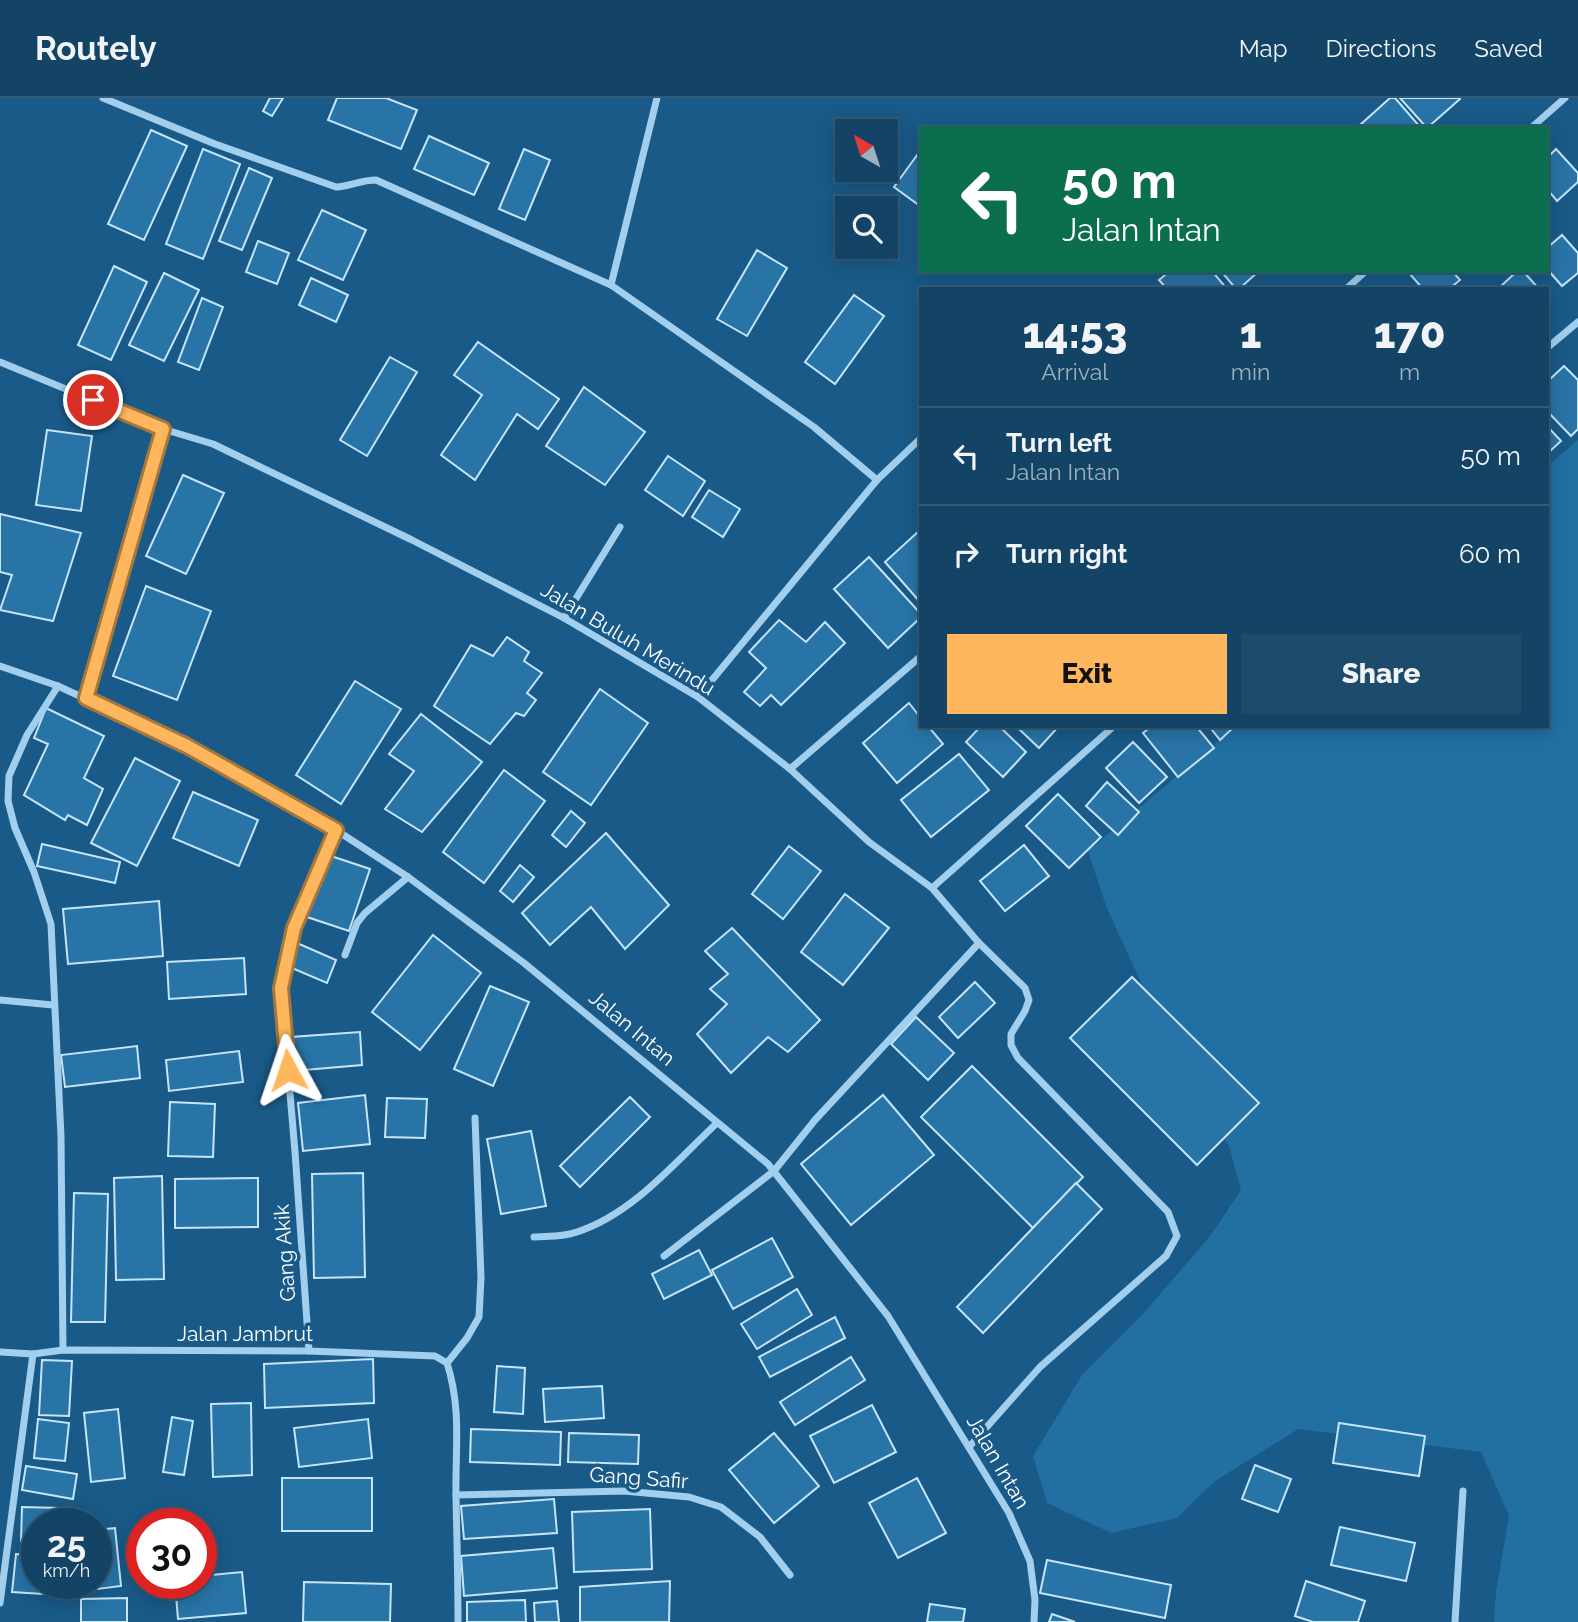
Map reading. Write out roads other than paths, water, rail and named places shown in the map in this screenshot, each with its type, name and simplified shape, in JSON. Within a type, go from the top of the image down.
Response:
[{"type":"street","points":[[103,98],[215,144],[336,187],[376,180],[611,285],[814,427],[877,480]]},
{"type":"street","points":[[611,285],[656,98]]},
{"type":"street","points":[[1533,126],[1565,98]]},
{"type":"street","points":[[1348,287],[1364,273]]},
{"type":"street","points":[[1549,346],[1578,322]]},
{"type":"street","name":"Jalan Buluh Merindu","points":[[0,362],[163,429],[213,444],[412,540],[564,618],[698,697],[790,769],[869,842],[932,888],[979,943],[1025,988],[1029,1000],[1026,1011],[1011,1034],[1011,1045],[1018,1058],[1168,1212],[1177,1236],[1166,1256],[1040,1367],[970,1446]]},
{"type":"street","points":[[86,698],[163,429]]},
{"type":"street","points":[[698,697],[877,480],[919,440]]},
{"type":"street","points":[[564,618],[620,527]]},
{"type":"street","points":[[790,769],[919,658]]},
{"type":"street","name":"Jalan Intan","points":[[0,666],[58,686],[187,746],[336,830],[408,877],[524,962],[774,1171],[888,1316],[1009,1513],[1030,1560],[1035,1600],[1034,1622]]},
{"type":"street","points":[[58,686],[27,735],[9,776],[8,801],[15,828],[34,872],[51,924],[61,1137],[63,1350]]},
{"type":"street","points":[[932,888],[1112,728]]},
{"type":"street","name":"Gang Akik","points":[[309,1351],[281,988],[294,928],[336,830]]},
{"type":"street","points":[[345,955],[357,923],[365,913],[408,877]]},
{"type":"street","points":[[664,1256],[774,1171],[815,1120],[979,943]]},
{"type":"street","points":[[0,1000],[53,1005]]},
{"type":"street","points":[[458,1622],[458,1423],[454,1384],[447,1363],[467,1338],[479,1317],[481,1278],[475,1118]]},
{"type":"street","points":[[534,1237],[574,1234],[600,1224],[644,1192],[717,1123]]},
{"type":"street","name":"Jalan Jambrut","points":[[0,1352],[33,1354],[63,1350],[309,1351],[435,1356],[447,1363]]},
{"type":"street","points":[[0,1603],[33,1354]]},
{"type":"street","name":"Gang Safir","points":[[456,1495],[624,1491],[689,1497],[721,1507],[760,1537],[790,1575]]},
{"type":"street","points":[[1455,1622],[1463,1491]]}]
